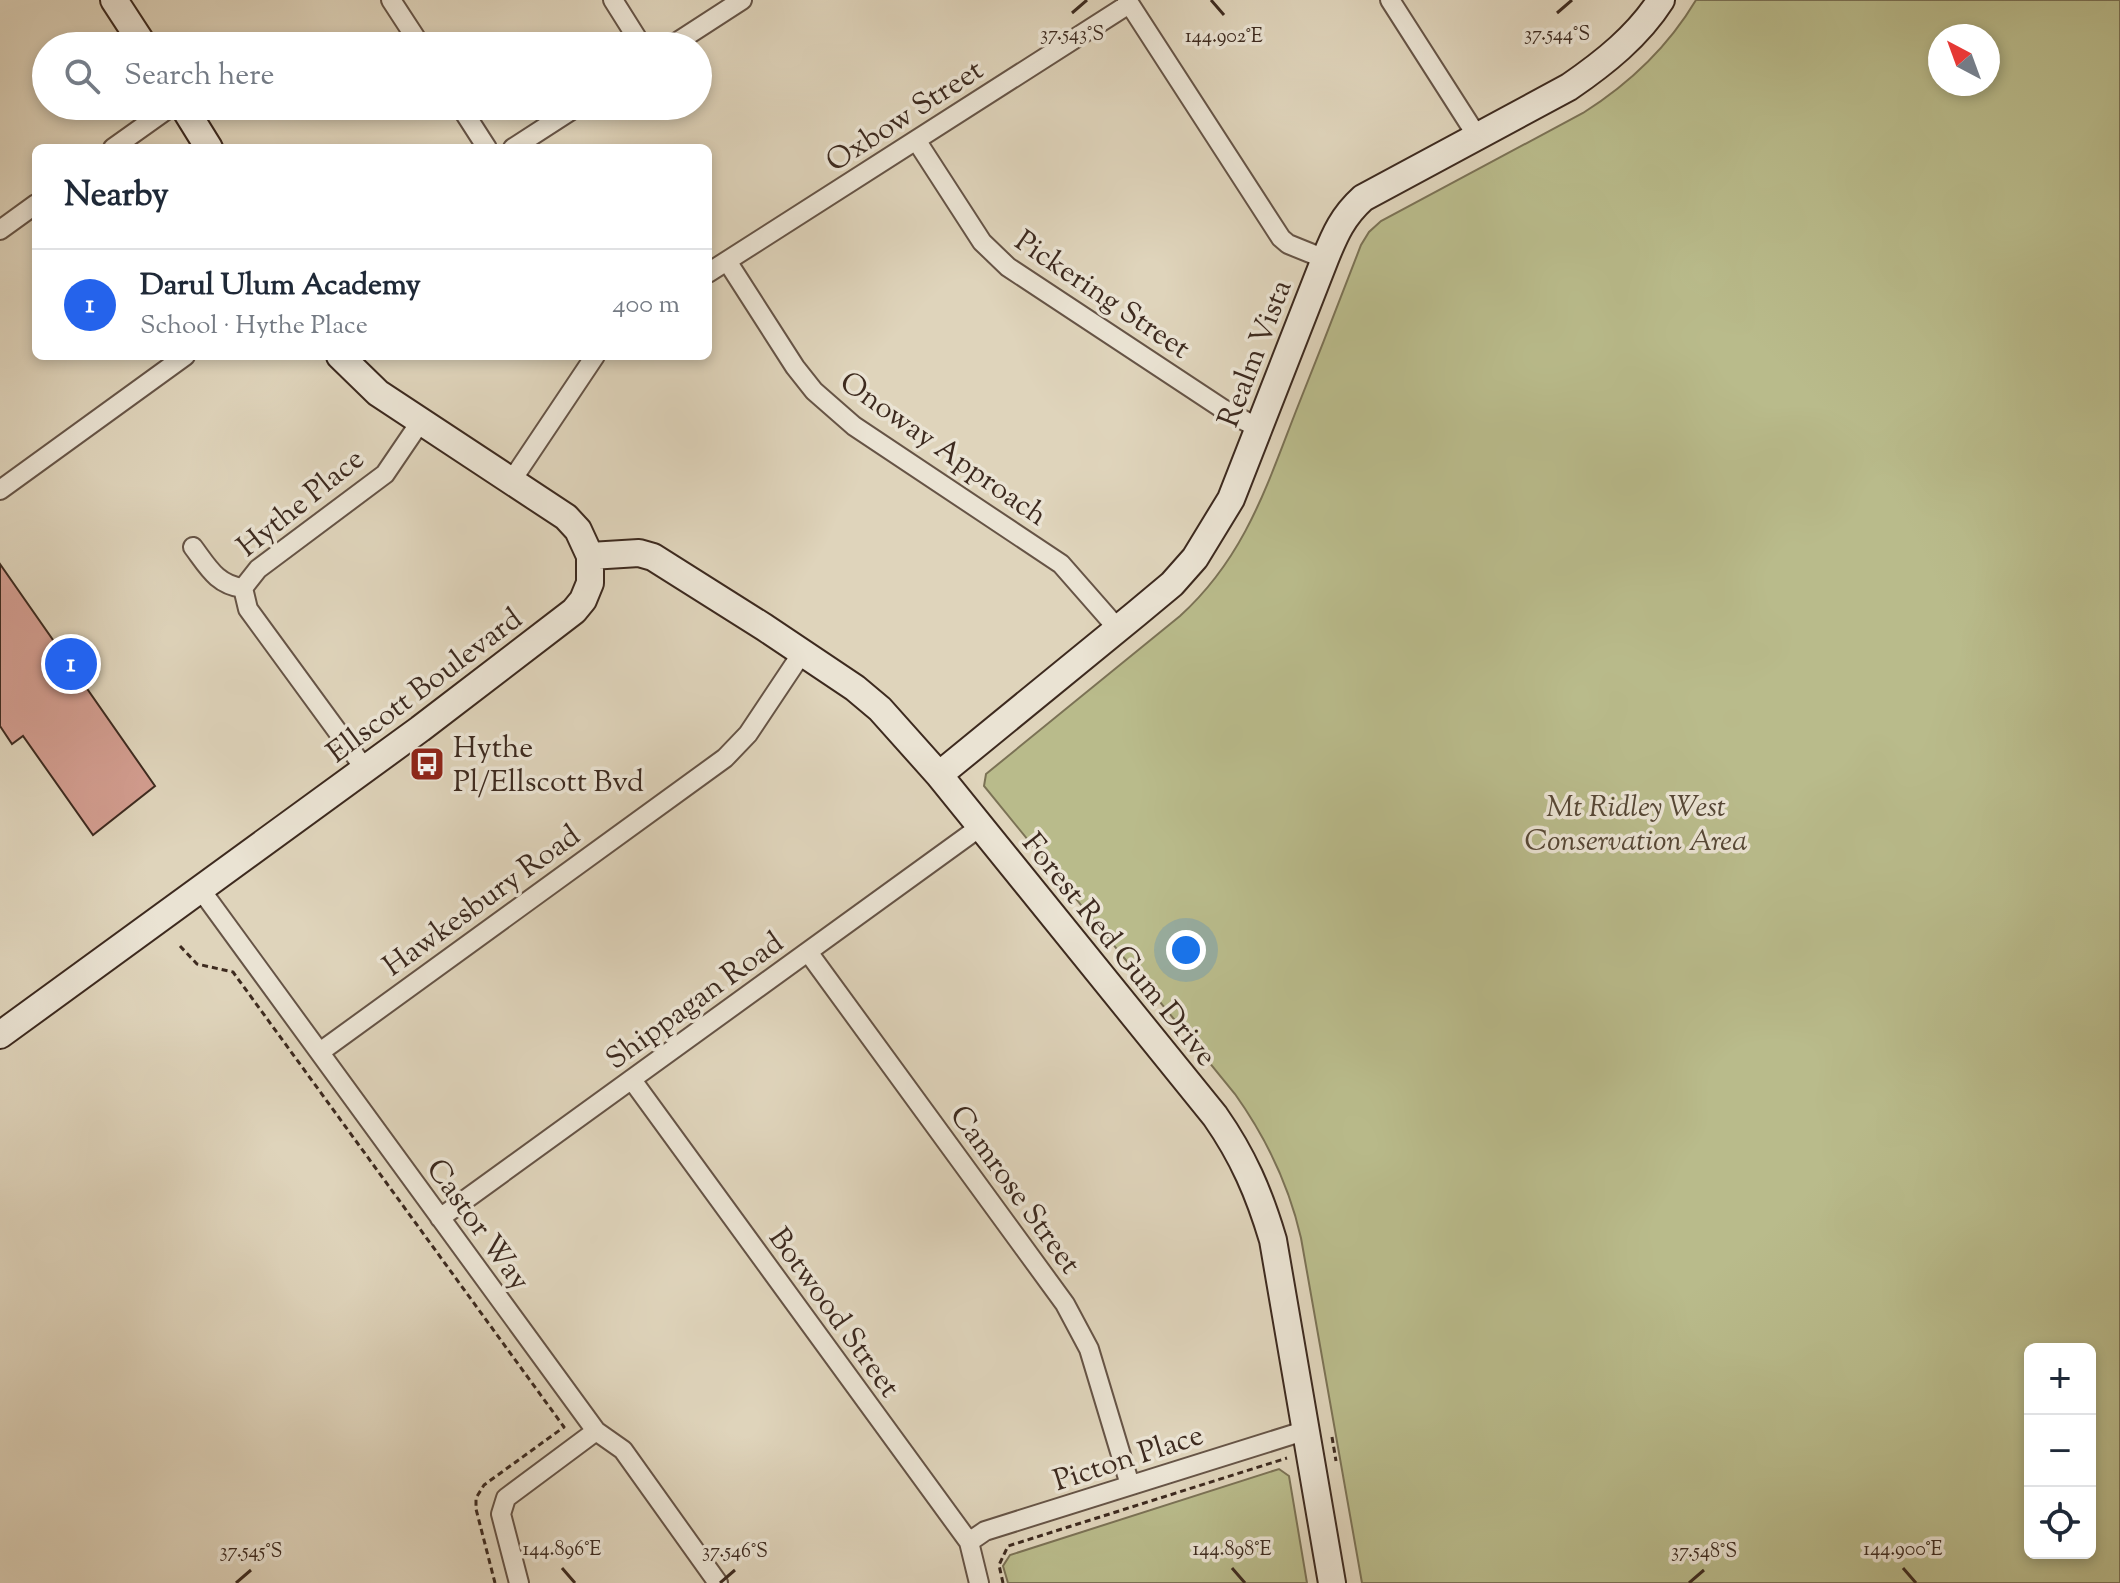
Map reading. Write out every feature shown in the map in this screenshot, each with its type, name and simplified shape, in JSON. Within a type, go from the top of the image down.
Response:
[{"type":"street","points":[[114,0],[135,32]]},
{"type":"street","points":[[391,0],[412,32]]},
{"type":"street","points":[[613,0],[633,32]]},
{"type":"street","points":[[693,32],[742,0]]},
{"type":"street","points":[[1390,0],[1477,136]]},
{"type":"street","name":"Realm Vista","points":[[939,775],[1172,584],[1195,558],[1231,499],[1339,223],[1363,198],[1569,87],[1601,65],[1625,44],[1661,0]]},
{"type":"street","points":[[1128,2],[1281,238],[1325,259]]},
{"type":"street","name":"Oxbow Street","points":[[712,270],[1128,2]]},
{"type":"street","points":[[119,144],[152,120]]},
{"type":"street","points":[[192,120],[207,144]]},
{"type":"street","points":[[469,120],[484,144]]},
{"type":"street","points":[[519,144],[556,120]]},
{"type":"street","name":"Pickering Street","points":[[916,140],[982,242],[1008,267],[1223,409],[1258,428]]},
{"type":"street","points":[[0,230],[32,207]]},
{"type":"street","name":"Onoway Approach","points":[[727,261],[795,367],[814,391],[854,426],[1061,564],[1118,629]]},
{"type":"street","points":[[0,490],[179,360]]},
{"type":"street","points":[[344,360],[378,393],[566,517],[578,530],[590,556]]},
{"type":"street","points":[[512,480],[592,360]]},
{"type":"street","name":"Hythe Place","points":[[243,588],[258,569],[385,474],[421,421]]},
{"type":"street","name":"Hythe Place","points":[[193,547],[220,581],[243,588]]},
{"type":"street","name":"Forest Red Gum Drive","points":[[590,556],[639,553],[653,557],[855,688],[880,709],[939,775],[1215,1116],[1235,1145],[1259,1194],[1273,1240],[1321,1442],[1332,1583]]},
{"type":"street","name":"Ellscott Boulevard","points":[[0,1035],[365,769],[574,611],[590,583],[590,556]]},
{"type":"street","name":"Hythe Place","points":[[243,588],[248,609],[365,769]]},
{"type":"street","name":"Hawkesbury Road","points":[[320,1052],[725,758],[748,734],[802,653]]},
{"type":"street","name":"Shippagan Road","points":[[440,1218],[980,827]]},
{"type":"street","name":"Castor Way","points":[[201,890],[596,1431],[623,1450],[718,1583]]},
{"type":"street","name":"Camrose Street","points":[[808,952],[1065,1304],[1089,1349],[1130,1485]]},
{"type":"street","name":"Botwood Street","points":[[632,1080],[969,1542],[979,1583]]},
{"type":"street","points":[[519,1583],[501,1514],[506,1498],[596,1431]]},
{"type":"street","name":"Picton Place","points":[[969,1542],[985,1531],[1130,1485],[1321,1442]]},
{"type":"path","points":[[180,946],[197,964],[233,972],[564,1427],[484,1485],[476,1498],[495,1583]]},
{"type":"path","points":[[1003,1583],[999,1565],[1008,1546],[1284,1459],[1321,1442],[1336,1464]]},
{"type":"green space","name":"Mt Ridley West Conservation Area","points":[[1696,0],[2120,0],[2120,1583],[1362,1583],[1301,1238],[1276,1163],[1235,1094],[984,786],[986,774],[1180,616],[1221,570],[1251,521],[1263,494],[1361,245],[1369,232],[1381,221],[1600,102],[1632,77],[1673,33]]},
{"type":"green space","points":[[1279,1469],[1289,1476],[1307,1583],[1008,1583],[1003,1566],[1010,1555]]},
{"type":"building","points":[[0,564],[155,786],[93,835],[23,736],[12,744],[0,726]]},
{"type":"place","name":"Darul Ulum Academy","points":[[71,664]]},
{"type":"place","name":"Hythe Pl/Ellscott Bvd","points":[[427,764]]}]
